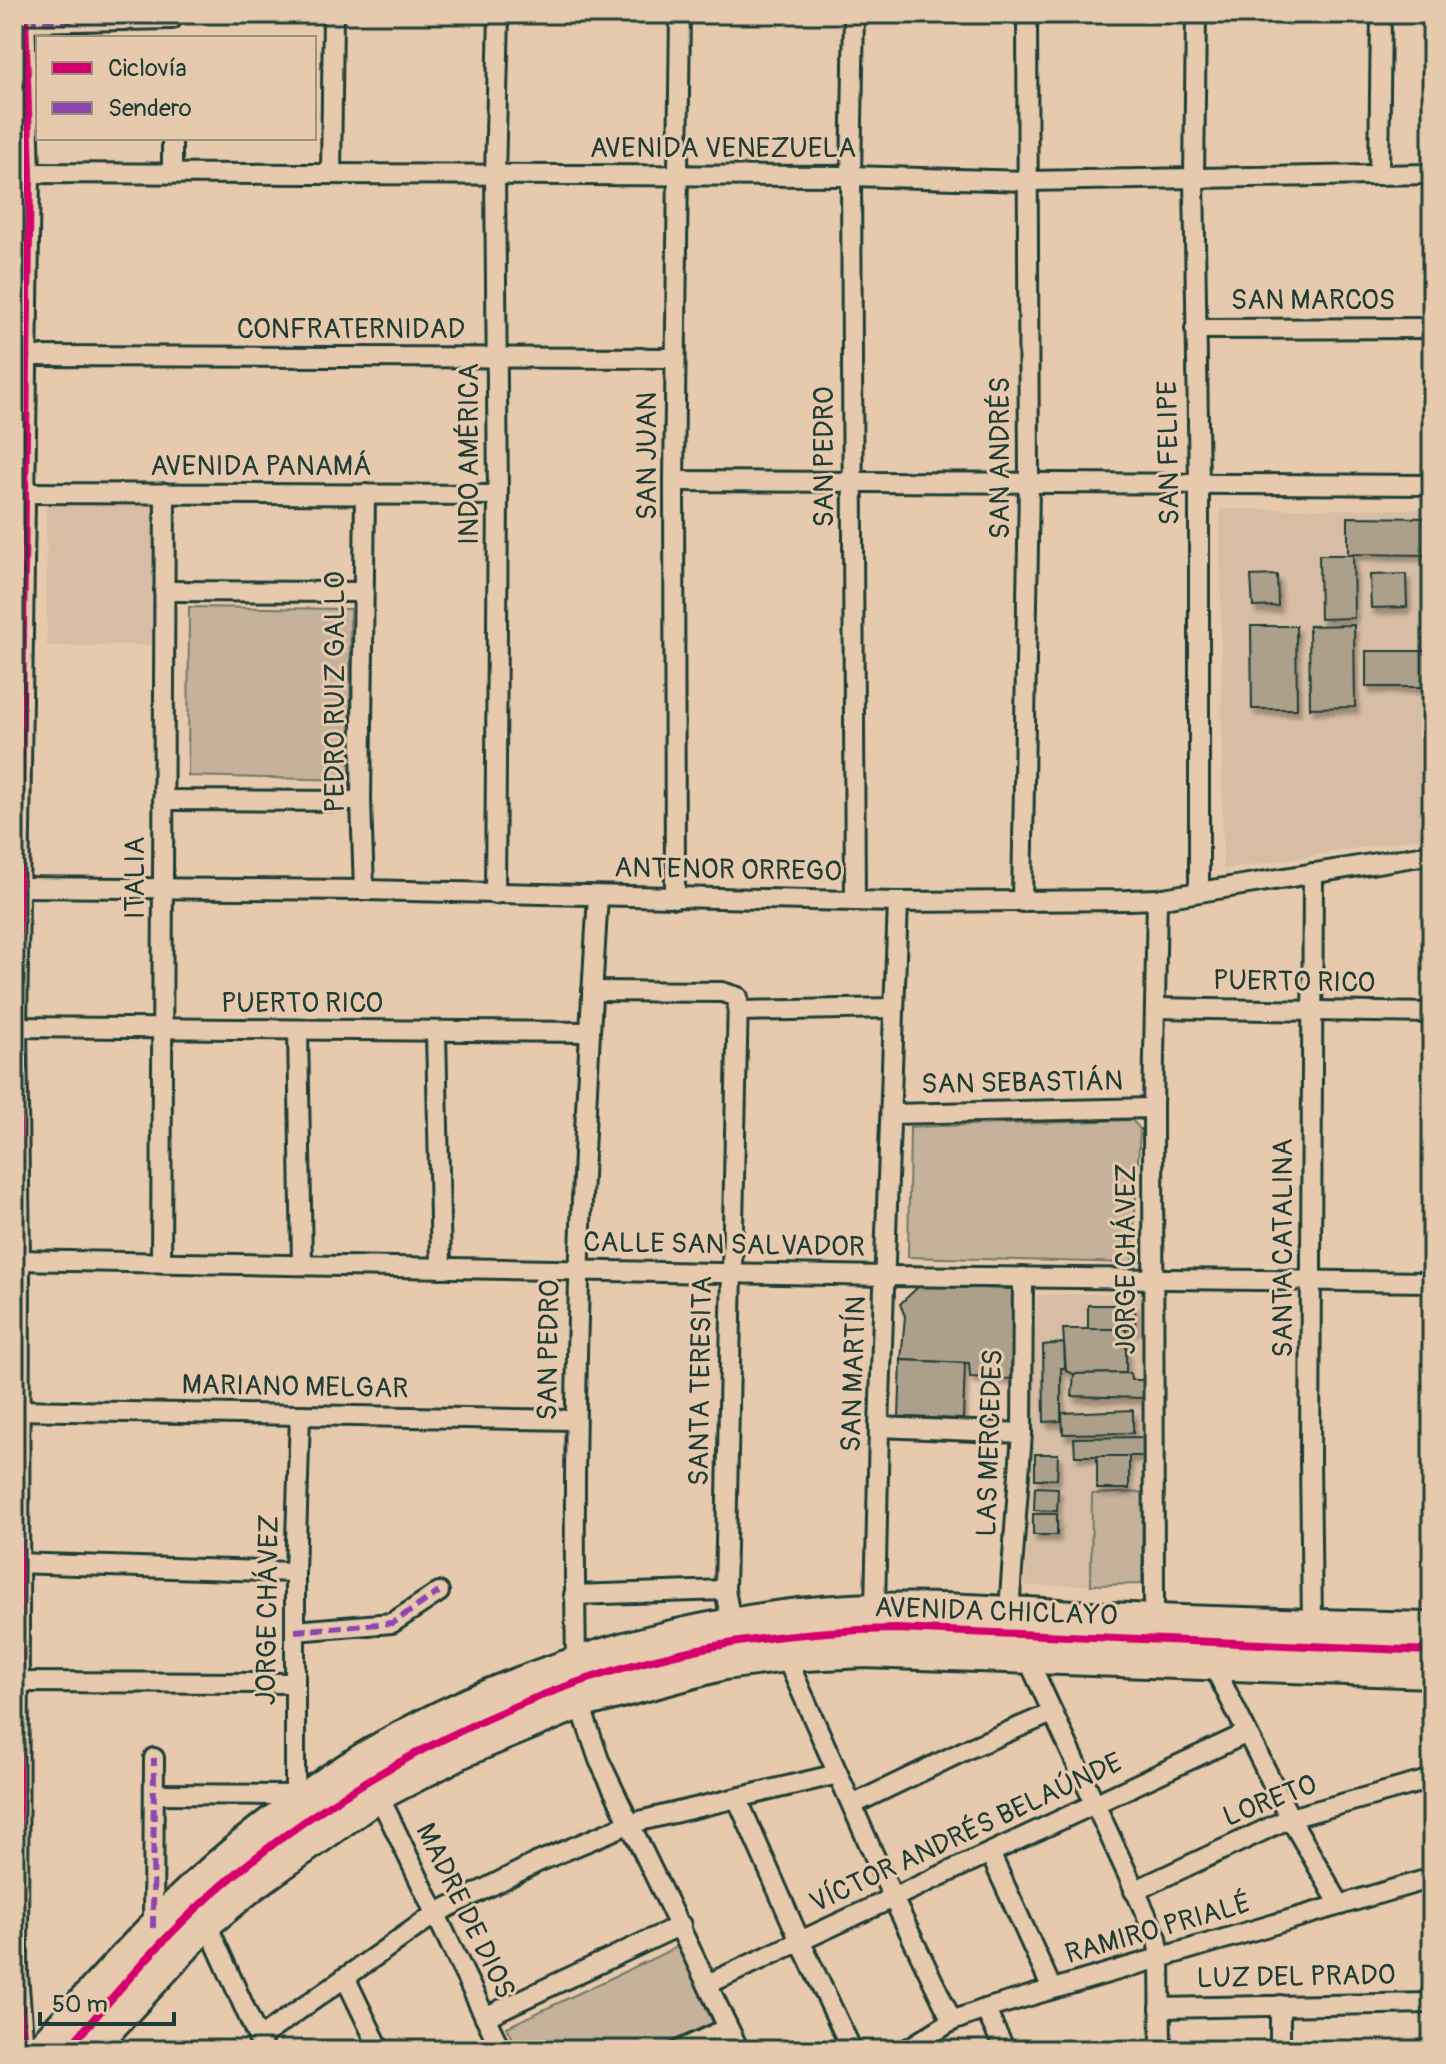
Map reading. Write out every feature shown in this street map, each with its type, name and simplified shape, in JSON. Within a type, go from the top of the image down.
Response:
[{"type":"main road","name":"AVENIDA CHICLAYO","points":[[38,2050],[176,1903],[295,1800],[364,1757],[438,1719],[501,1689],[576,1662],[731,1622],[803,1612],[875,1608],[1432,1627]]},
{"type":"main road","name":"AVENIDA CHICLAYO","points":[[90,2050],[207,1924],[253,1886],[379,1796],[464,1752],[580,1704],[724,1665],[786,1657],[864,1653],[1432,1673]]},
{"type":"street","points":[[331,174],[333,14]]},
{"type":"street","name":"INDO AMÉRICA","points":[[495,894],[498,495],[495,176],[499,14]]},
{"type":"street","name":"SAN JUAN","points":[[675,898],[674,481],[680,14]]},
{"type":"street","name":"SAN PEDRO","points":[[854,14],[851,176],[855,900]]},
{"type":"street","name":"SAN ANDRÉS","points":[[1022,902],[1029,484],[1027,14]]},
{"type":"street","name":"SAN FELIPE","points":[[1196,14],[1194,178],[1199,484],[1199,891]]},
{"type":"street","points":[[1379,175],[1381,14]]},
{"type":"street","points":[[24,2050],[18,1974],[16,1844],[16,1027],[20,887],[18,683],[24,493],[20,433],[26,356],[22,173],[25,18],[172,24]]},
{"type":"street","points":[[172,140],[172,173]]},
{"type":"street","name":"AVENIDA VENEZUELA","points":[[22,173],[851,176],[1027,181],[1432,174]]},
{"type":"street","name":"SAN MARCOS","points":[[1195,329],[1432,328]]},
{"type":"street","name":"CONFRATERNIDAD","points":[[26,356],[675,358]]},
{"type":"street","points":[[674,481],[1432,485]]},
{"type":"street","name":"AVENIDA PANAMÁ","points":[[24,493],[498,495]]},
{"type":"street","name":"ITALIA","points":[[161,1262],[165,493]]},
{"type":"street","name":"PEDRO RUIZ GALLO","points":[[364,890],[361,801],[365,494]]},
{"type":"street","points":[[164,591],[363,592]]},
{"type":"street","points":[[163,800],[361,801]]},
{"type":"street","name":"ANTENOR ORREGO","points":[[20,887],[364,890],[898,902],[1157,899],[1432,854]]},
{"type":"street","name":"SANTA CATALINA","points":[[1312,1624],[1313,873]]},
{"type":"street","name":"SAN PEDRO","points":[[576,1662],[575,1420],[579,1270],[598,896]]},
{"type":"street","name":"JORGE CHÁVEZ","points":[[1154,1619],[1153,1108],[1157,899]]},
{"type":"street","name":"SAN MARTÍN","points":[[875,1608],[898,902]]},
{"type":"street","points":[[592,991],[722,992],[739,1004],[894,1008]]},
{"type":"street","name":"SANTA TERESITA","points":[[731,1622],[725,1590],[739,1004]]},
{"type":"street","name":"PUERTO RICO","points":[[1155,1008],[1432,1013]]},
{"type":"street","name":"PUERTO RICO","points":[[16,1027],[589,1032]]},
{"type":"street","points":[[298,1031],[302,1265]]},
{"type":"street","points":[[436,1032],[441,1268]]},
{"type":"street","name":"SAN SEBASTIÁN","points":[[891,1114],[1153,1108]]},
{"type":"street","name":"CALLE SAN SALVADOR","points":[[17,1260],[886,1276],[1432,1282]]},
{"type":"street","name":"LAS MERCEDES","points":[[1009,1611],[1022,1433],[1023,1277]]},
{"type":"street","name":"MARIANO MELGAR","points":[[17,1410],[575,1420]]},
{"type":"street","name":"JORGE CHÁVEZ","points":[[295,1800],[295,1572],[300,1415]]},
{"type":"street","points":[[879,1427],[1022,1433]]},
{"type":"street","points":[[17,1563],[295,1572]]},
{"type":"street","points":[[574,1595],[725,1590]]},
{"type":"street","points":[[295,1631],[392,1623],[439,1592]]},
{"type":"street","name":"AVENIDA CHICLAYO","points":[[67,2050],[167,1937],[211,1895],[347,1794],[466,1729],[576,1684],[644,1663],[746,1641],[884,1629],[1432,1651]]},
{"type":"street","points":[[786,1657],[893,1898],[952,2021]]},
{"type":"street","points":[[1027,1657],[1157,1938],[1161,2050]]},
{"type":"street","points":[[1213,1665],[1290,1818],[1340,1905]]},
{"type":"street","points":[[16,1682],[295,1683]]},
{"type":"street","points":[[580,1704],[599,1760],[739,2050]]},
{"type":"street","points":[[852,1805],[970,1748],[1052,1713]]},
{"type":"street","name":"VÍCTOR ANDRÉS BELAÚNDE","points":[[708,1984],[1247,1733]]},
{"type":"street","points":[[153,1928],[154,1758]]},
{"type":"street","points":[[207,1924],[260,2044],[345,1977],[435,1914],[538,1862],[631,1823],[838,1774]]},
{"type":"street","name":"LORETO","points":[[1134,1891],[1290,1818],[1432,1779]]},
{"type":"street","points":[[154,1794],[295,1800]]},
{"type":"street","name":"MADRE DE DIOS","points":[[379,1796],[501,2050]]},
{"type":"street","points":[[737,1798],[852,2050]]},
{"type":"street","points":[[990,1853],[1052,1989]]},
{"type":"street","name":"RAMIRO PRIALÉ","points":[[906,2050],[952,2021],[985,2009],[1432,1878]]},
{"type":"street","points":[[485,2017],[681,1925]]},
{"type":"street","points":[[345,1977],[380,2050]]},
{"type":"street","name":"LUZ DEL PRADO","points":[[1160,2008],[1432,2003]]},
{"type":"street","points":[[1280,2005],[1280,2050]]},
{"type":"street","points":[[985,2009],[1005,2050]]},
{"type":"street","points":[[680,2050],[728,2028]]},
{"type":"shaded area","points":[[46,504],[156,504],[157,645],[47,646]]},
{"type":"shaded area","points":[[1220,509],[1432,509],[1432,836],[1223,870]]},
{"type":"shaded area","points":[[189,607],[350,609],[351,780],[188,776]]},
{"type":"shaded area","points":[[1132,1120],[1140,1129],[1132,1263],[908,1257],[910,1127]]},
{"type":"shaded area","points":[[1144,1293],[1142,1584],[1025,1586],[1037,1295]]},
{"type":"shaded area","points":[[1143,1492],[1142,1584],[1091,1585],[1092,1494]]},
{"type":"shaded area","points":[[679,1946],[713,2023],[653,2050],[519,2050],[507,2027]]},
{"type":"building","points":[[1348,517],[1432,518],[1432,555],[1348,554]]},
{"type":"building","points":[[1319,555],[1353,555],[1354,618],[1320,619]]},
{"type":"building","points":[[1406,574],[1407,607],[1371,608],[1370,575]]},
{"type":"building","points":[[1277,575],[1278,606],[1253,607],[1251,576]]},
{"type":"building","points":[[1354,625],[1355,707],[1310,708],[1309,626]]},
{"type":"building","points":[[1251,626],[1296,626],[1297,709],[1252,709]]},
{"type":"building","points":[[1366,651],[1432,651],[1432,687],[1366,687]]},
{"type":"building","points":[[919,1286],[1015,1289],[1011,1379],[970,1377],[969,1363],[901,1360],[905,1316],[900,1304]]},
{"type":"building","points":[[1088,1305],[1135,1305],[1135,1329],[1088,1329]]},
{"type":"building","points":[[1063,1329],[1126,1329],[1126,1373],[1074,1374],[1066,1371]]},
{"type":"building","points":[[1064,1343],[1061,1421],[1044,1422],[1043,1345]]},
{"type":"building","points":[[901,1360],[965,1363],[963,1419],[899,1417]]},
{"type":"building","points":[[1130,1373],[1131,1380],[1143,1380],[1143,1398],[1072,1396],[1074,1374]]},
{"type":"building","points":[[1133,1410],[1133,1433],[1063,1434],[1062,1413]]},
{"type":"building","points":[[1143,1437],[1144,1456],[1075,1456],[1074,1438]]},
{"type":"building","points":[[1035,1454],[1058,1454],[1057,1479],[1035,1479]]},
{"type":"building","points":[[1097,1456],[1129,1456],[1129,1489],[1097,1489]]},
{"type":"building","points":[[1035,1487],[1058,1488],[1057,1511],[1034,1510]]},
{"type":"building","points":[[1033,1514],[1057,1514],[1057,1535],[1033,1535]]},
{"type":"marked path","points":[[25,22],[172,19]]},
{"type":"marked path","points":[[295,1631],[392,1623],[439,1592]]},
{"type":"marked path","points":[[153,1928],[154,1758]]},
{"type":"cycle path","points":[[24,2050],[18,1974],[20,1260],[17,1027],[30,173],[25,14]]},
{"type":"cycle path","points":[[67,2050],[136,1970],[191,1913],[263,1852],[320,1811],[379,1774],[506,1710],[638,1664],[752,1640],[824,1632],[896,1629],[1432,1651]]}]
